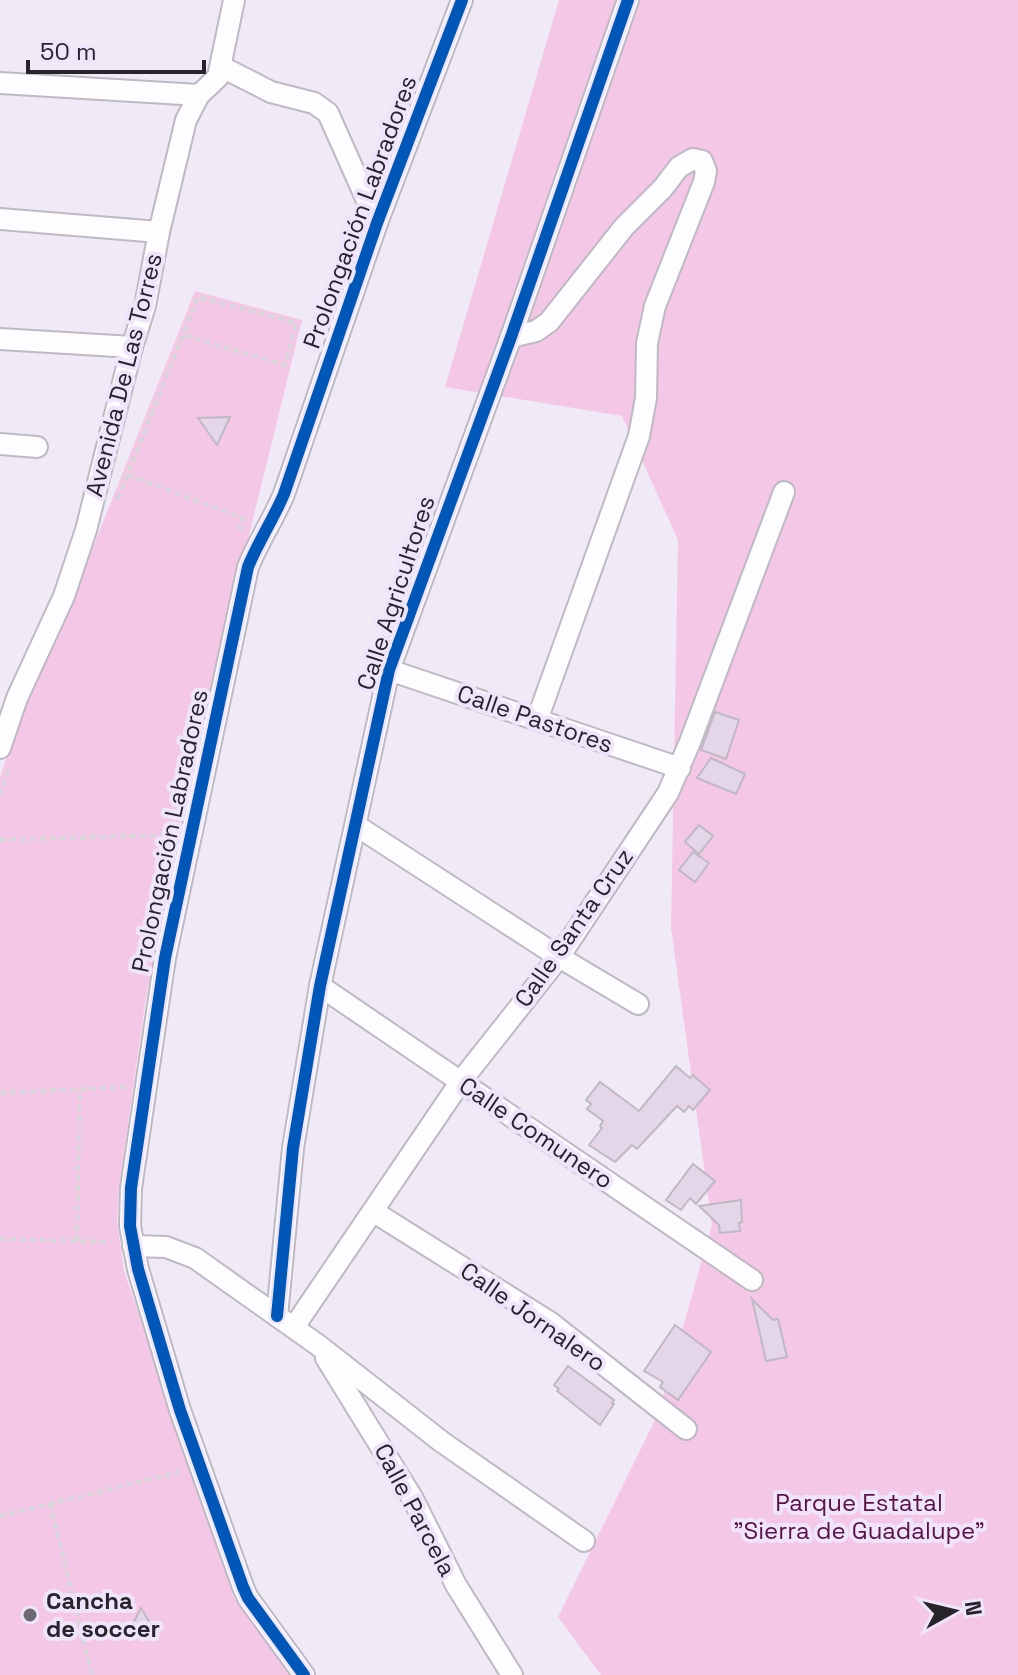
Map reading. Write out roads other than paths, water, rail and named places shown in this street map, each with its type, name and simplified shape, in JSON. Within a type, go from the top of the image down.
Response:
[{"type":"street","name":"Avenida De Las Torres","points":[[7,752],[9,698],[64,596],[86,530],[145,306],[186,120],[199,95],[218,77],[222,67],[234,0]]},
{"type":"street","name":"Prolongación Labradores","points":[[304,1675],[248,1598],[180,1410],[133,1246],[131,1188],[165,958],[248,567],[260,537],[272,521],[284,494],[377,223],[462,0]]},
{"type":"street","name":"Calle Agricultores","points":[[285,1322],[293,1148],[320,986],[389,670],[511,337],[628,0]]},
{"type":"street","points":[[222,67],[271,92],[314,103],[328,113],[377,223]]},
{"type":"street","points":[[0,83],[199,95]]},
{"type":"street","points":[[511,337],[536,331],[549,322],[609,245],[679,167],[693,159],[702,161],[706,171],[704,182],[655,306],[647,343],[646,398],[639,436],[537,720]]},
{"type":"street","points":[[0,219],[159,232]]},
{"type":"street","points":[[0,339],[132,347]]},
{"type":"street","points":[[0,444],[37,447]]},
{"type":"street","name":"Calle Santa Cruz","points":[[285,1322],[374,1212],[461,1081],[559,957],[668,793],[784,492]]},
{"type":"street","name":"Calle Pastores","points":[[389,670],[680,768]]},
{"type":"street","points":[[357,826],[559,957],[638,1004]]},
{"type":"street","name":"Calle Comunero","points":[[320,986],[752,1280]]},
{"type":"street","name":"Calle Jornalero","points":[[374,1212],[551,1323],[686,1429]]},
{"type":"street","points":[[133,1246],[166,1247],[184,1252],[318,1345],[442,1442],[584,1541]]},
{"type":"street","name":"Calle Parcela","points":[[318,1345],[386,1453],[456,1585],[512,1675]]},
{"type":"place","name":"Cancha de soccer","points":[[30,1615]]},
{"type":"park label","name":"Parque Estatal \"Sierra de Guadalupe\"","points":[[859,1517]]}]
